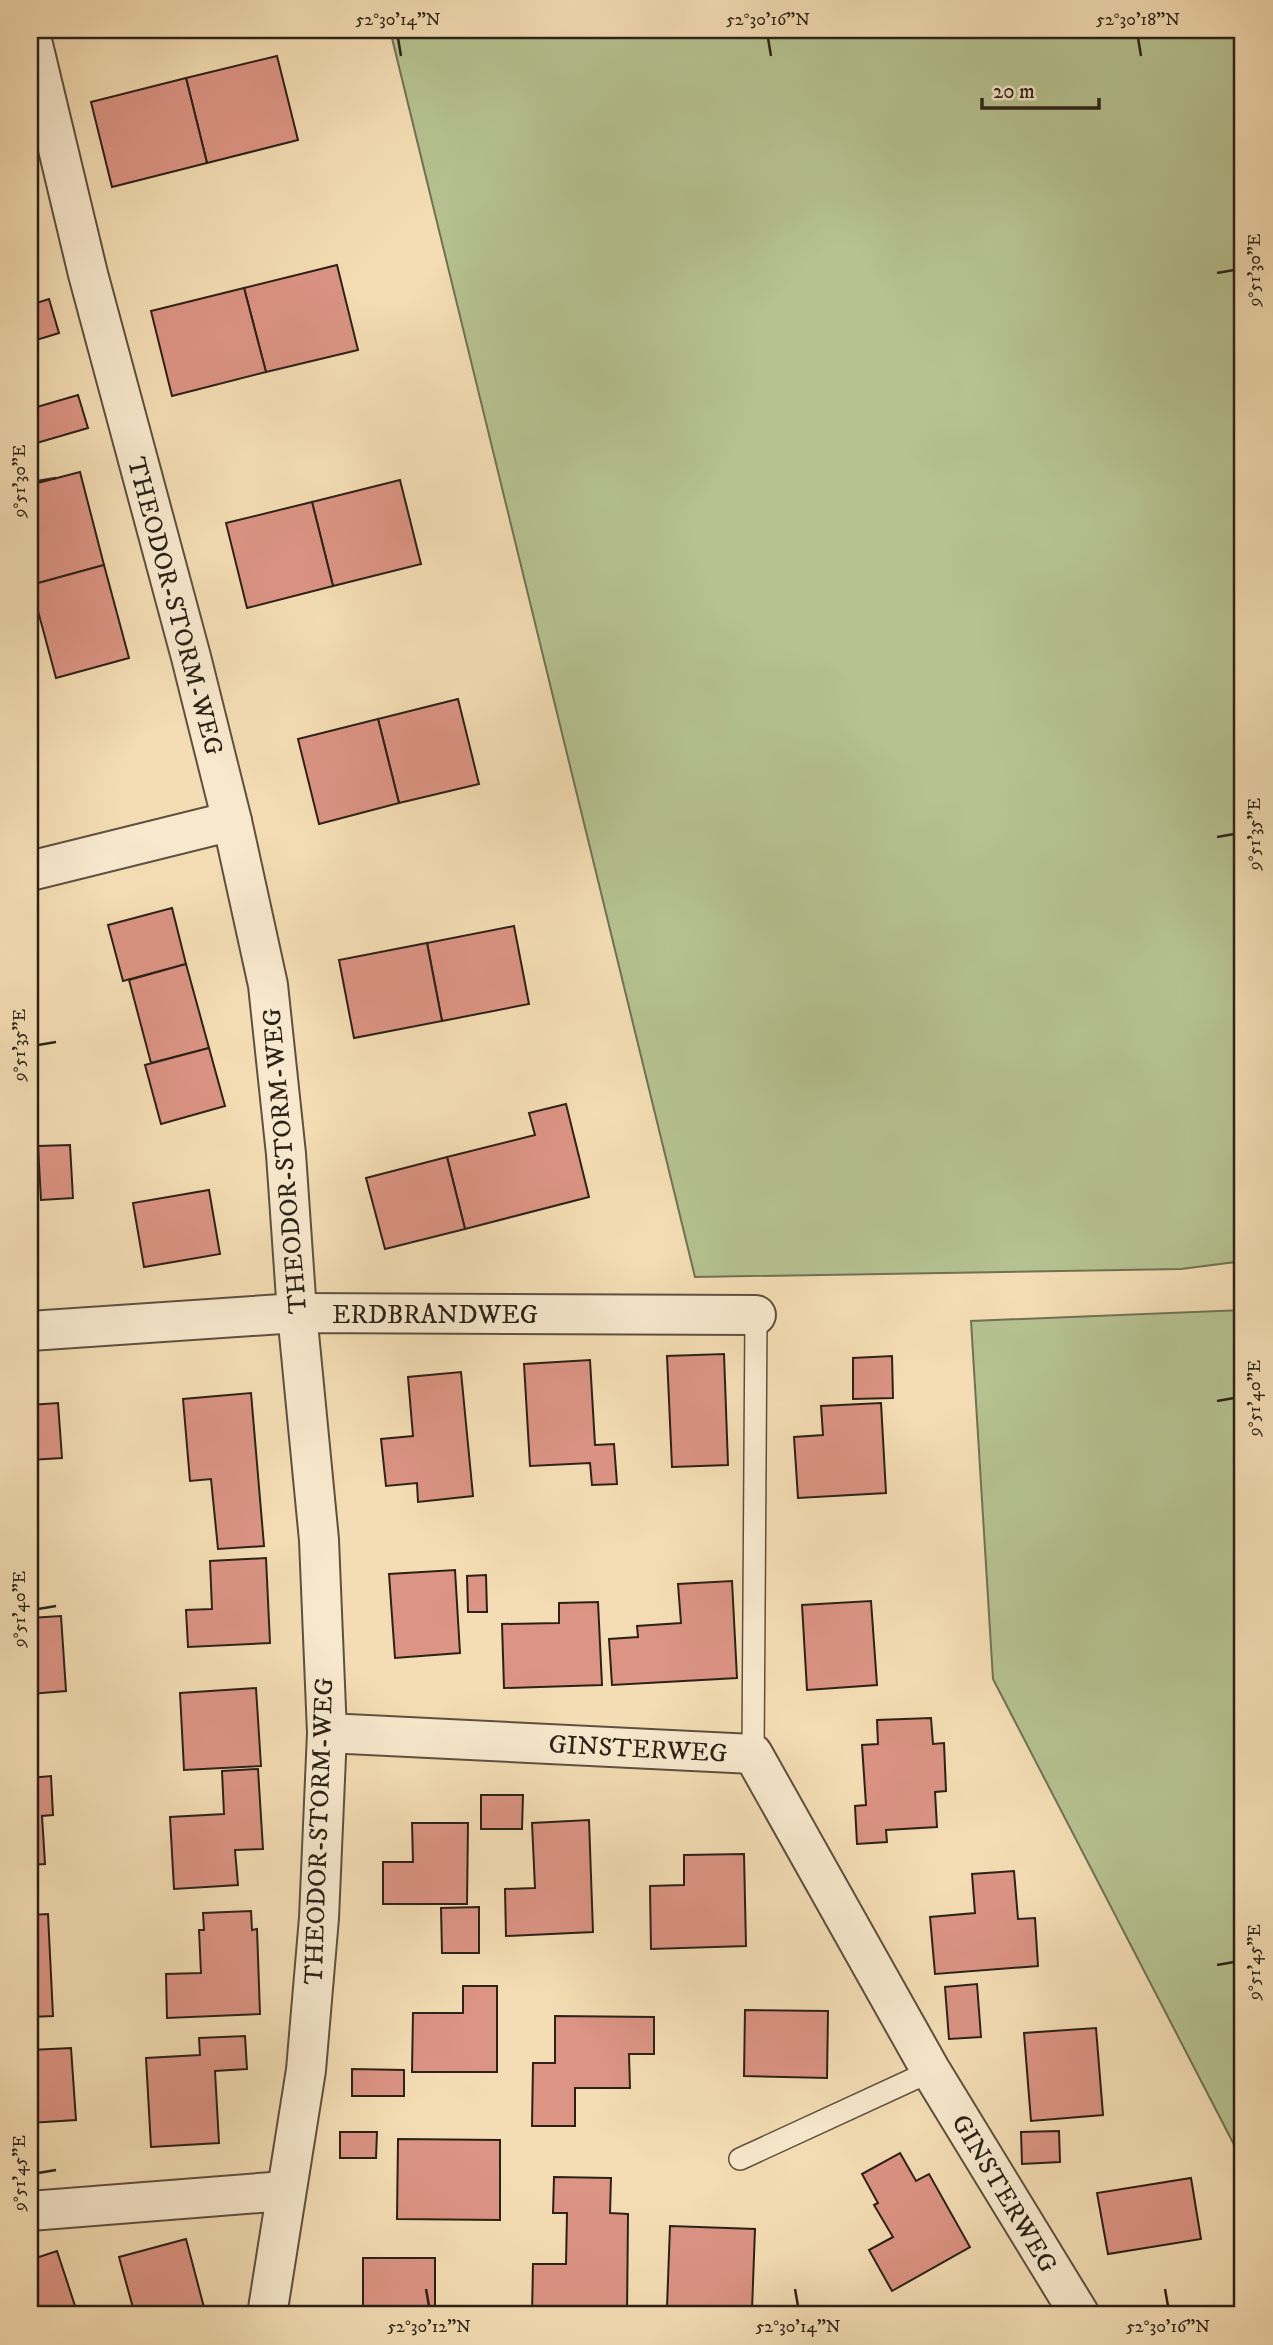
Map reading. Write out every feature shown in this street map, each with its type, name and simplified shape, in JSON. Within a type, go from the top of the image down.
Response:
[{"type":"street","name":"THEODOR-STORM-WEG","points":[[30,32],[88,274],[191,657],[232,821],[268,985],[286,1154],[297,1313],[319,1540],[327,1733],[319,1919],[307,2057],[267,2315]]},
{"type":"street","points":[[30,870],[232,821]]},
{"type":"street","name":"ERDBRANDWEG","points":[[30,1331],[297,1313],[756,1315]]},
{"type":"street","name":"GINSTERWEG","points":[[327,1733],[754,1754],[931,2071],[1080,2315]]},
{"type":"street","points":[[30,2211],[285,2190]]},
{"type":"lane","points":[[754,1754],[756,1315]]},
{"type":"lane","points":[[740,2159],[931,2071]]},
{"type":"green space","points":[[390,30],[1243,30],[1243,1261],[1181,1269],[695,1277]]},
{"type":"green space","points":[[1243,1310],[1243,2162],[993,1679],[971,1321]]},
{"type":"building","points":[[277,56],[298,140],[207,163],[186,78]]},
{"type":"building","points":[[186,78],[207,163],[112,187],[91,102]]},
{"type":"building","points":[[337,265],[358,350],[266,372],[244,288]]},
{"type":"building","points":[[244,288],[266,372],[172,396],[151,311]]},
{"type":"building","points":[[49,299],[59,333],[30,342],[30,305]]},
{"type":"building","points":[[78,395],[88,428],[30,445],[30,409]]},
{"type":"building","points":[[80,472],[104,565],[31,585],[30,485]]},
{"type":"building","points":[[400,480],[421,564],[333,586],[312,502]]},
{"type":"building","points":[[312,502],[333,586],[247,608],[226,523]]},
{"type":"building","points":[[104,565],[129,658],[56,678],[31,585]]},
{"type":"building","points":[[458,699],[479,784],[399,803],[378,719]]},
{"type":"building","points":[[378,719],[399,803],[319,824],[298,739]]},
{"type":"building","points":[[172,908],[186,964],[123,981],[108,925]]},
{"type":"building","points":[[514,926],[529,1004],[442,1021],[427,943]]},
{"type":"building","points":[[427,943],[442,1021],[354,1038],[339,960]]},
{"type":"building","points":[[186,964],[209,1048],[151,1063],[129,980]]},
{"type":"building","points":[[209,1048],[225,1106],[161,1124],[145,1065]]},
{"type":"building","points":[[566,1104],[589,1197],[465,1229],[447,1157],[535,1135],[529,1113]]},
{"type":"building","points":[[70,1145],[73,1198],[41,1200],[38,1146]]},
{"type":"building","points":[[447,1157],[465,1229],[385,1249],[366,1178]]},
{"type":"building","points":[[209,1190],[220,1254],[144,1267],[133,1203]]},
{"type":"building","points":[[30,1195],[33,1262],[30,1262]]},
{"type":"building","points":[[724,1354],[728,1465],[672,1467],[667,1356]]},
{"type":"building","points":[[892,1356],[893,1398],[853,1399],[853,1358]]},
{"type":"building","points":[[590,1360],[595,1445],[614,1444],[617,1484],[592,1485],[590,1463],[530,1466],[524,1364]]},
{"type":"building","points":[[461,1372],[473,1496],[418,1502],[417,1483],[386,1486],[381,1439],[413,1436],[408,1377]]},
{"type":"building","points":[[251,1393],[264,1546],[218,1549],[211,1479],[190,1481],[183,1399]]},
{"type":"building","points":[[58,1403],[62,1458],[30,1460],[30,1405]]},
{"type":"building","points":[[881,1403],[886,1493],[798,1498],[794,1437],[823,1435],[821,1406]]},
{"type":"building","points":[[266,1558],[270,1643],[188,1647],[186,1610],[212,1609],[210,1561]]},
{"type":"building","points":[[455,1570],[460,1653],[395,1658],[389,1574]]},
{"type":"building","points":[[486,1575],[487,1612],[468,1612],[467,1576]]},
{"type":"building","points":[[732,1581],[737,1678],[612,1685],[609,1639],[638,1637],[637,1626],[681,1623],[678,1584]]},
{"type":"building","points":[[871,1601],[877,1685],[807,1690],[802,1605]]},
{"type":"building","points":[[598,1602],[602,1685],[504,1688],[502,1624],[559,1623],[559,1603]]},
{"type":"building","points":[[61,1616],[66,1691],[30,1694],[30,1618]]},
{"type":"building","points":[[256,1688],[261,1766],[184,1770],[180,1693]]},
{"type":"building","points":[[931,1718],[933,1744],[944,1743],[946,1791],[935,1792],[937,1827],[886,1830],[887,1842],[857,1844],[855,1806],[866,1805],[862,1745],[878,1744],[877,1720]]},
{"type":"building","points":[[258,1769],[263,1849],[235,1850],[238,1885],[174,1889],[170,1817],[224,1814],[222,1771]]},
{"type":"building","points":[[51,1776],[53,1815],[42,1816],[45,1864],[30,1865],[30,1778]]},
{"type":"building","points":[[481,1795],[523,1795],[522,1829],[481,1829]]},
{"type":"building","points":[[589,1820],[593,1932],[506,1936],[505,1889],[535,1888],[532,1823]]},
{"type":"building","points":[[412,1823],[468,1823],[467,1904],[383,1904],[383,1862],[413,1862]]},
{"type":"building","points":[[744,1854],[746,1946],[651,1949],[650,1886],[684,1885],[684,1855]]},
{"type":"building","points":[[1014,1871],[1018,1919],[1035,1918],[1038,1966],[935,1974],[930,1917],[975,1913],[972,1874]]},
{"type":"building","points":[[479,1907],[479,1953],[442,1953],[441,1908]]},
{"type":"building","points":[[251,1911],[252,1930],[257,1929],[260,2014],[167,2018],[166,1974],[201,1973],[199,1930],[204,1930],[203,1913]]},
{"type":"building","points":[[48,1914],[53,2016],[30,2017],[30,1915]]},
{"type":"building","points":[[977,1984],[981,2037],[949,2039],[945,1987]]},
{"type":"building","points":[[463,1986],[497,1986],[497,2072],[412,2072],[413,2013],[463,2013]]},
{"type":"building","points":[[745,2010],[828,2011],[827,2078],[744,2076]]},
{"type":"building","points":[[555,2016],[654,2017],[654,2054],[629,2054],[630,2088],[575,2088],[575,2126],[532,2126],[533,2063],[555,2063]]},
{"type":"building","points":[[1096,2028],[1103,2115],[1031,2121],[1024,2033]]},
{"type":"building","points":[[245,2036],[247,2069],[215,2071],[219,2143],[151,2147],[146,2058],[200,2055],[199,2038]]},
{"type":"building","points":[[71,2048],[76,2120],[30,2123],[30,2050]]},
{"type":"building","points":[[352,2069],[404,2070],[404,2096],[352,2096]]},
{"type":"building","points":[[1059,2131],[1060,2162],[1022,2164],[1021,2132]]},
{"type":"building","points":[[340,2132],[377,2132],[376,2158],[340,2158]]},
{"type":"building","points":[[398,2139],[500,2140],[500,2220],[397,2219]]},
{"type":"building","points":[[900,2153],[916,2181],[929,2174],[970,2247],[892,2291],[869,2250],[893,2237],[874,2205],[878,2203],[862,2174]]},
{"type":"building","points":[[554,2177],[611,2178],[610,2213],[628,2214],[627,2315],[532,2315],[533,2264],[566,2264],[567,2213],[553,2213]]},
{"type":"building","points":[[1191,2178],[1201,2239],[1108,2254],[1097,2193]]},
{"type":"building","points":[[670,2226],[755,2229],[752,2310],[667,2307]]},
{"type":"building","points":[[186,2239],[206,2315],[135,2315],[119,2257]]},
{"type":"building","points":[[57,2251],[78,2315],[30,2315],[30,2260]]},
{"type":"building","points":[[363,2258],[435,2258],[435,2315],[363,2315]]}]
